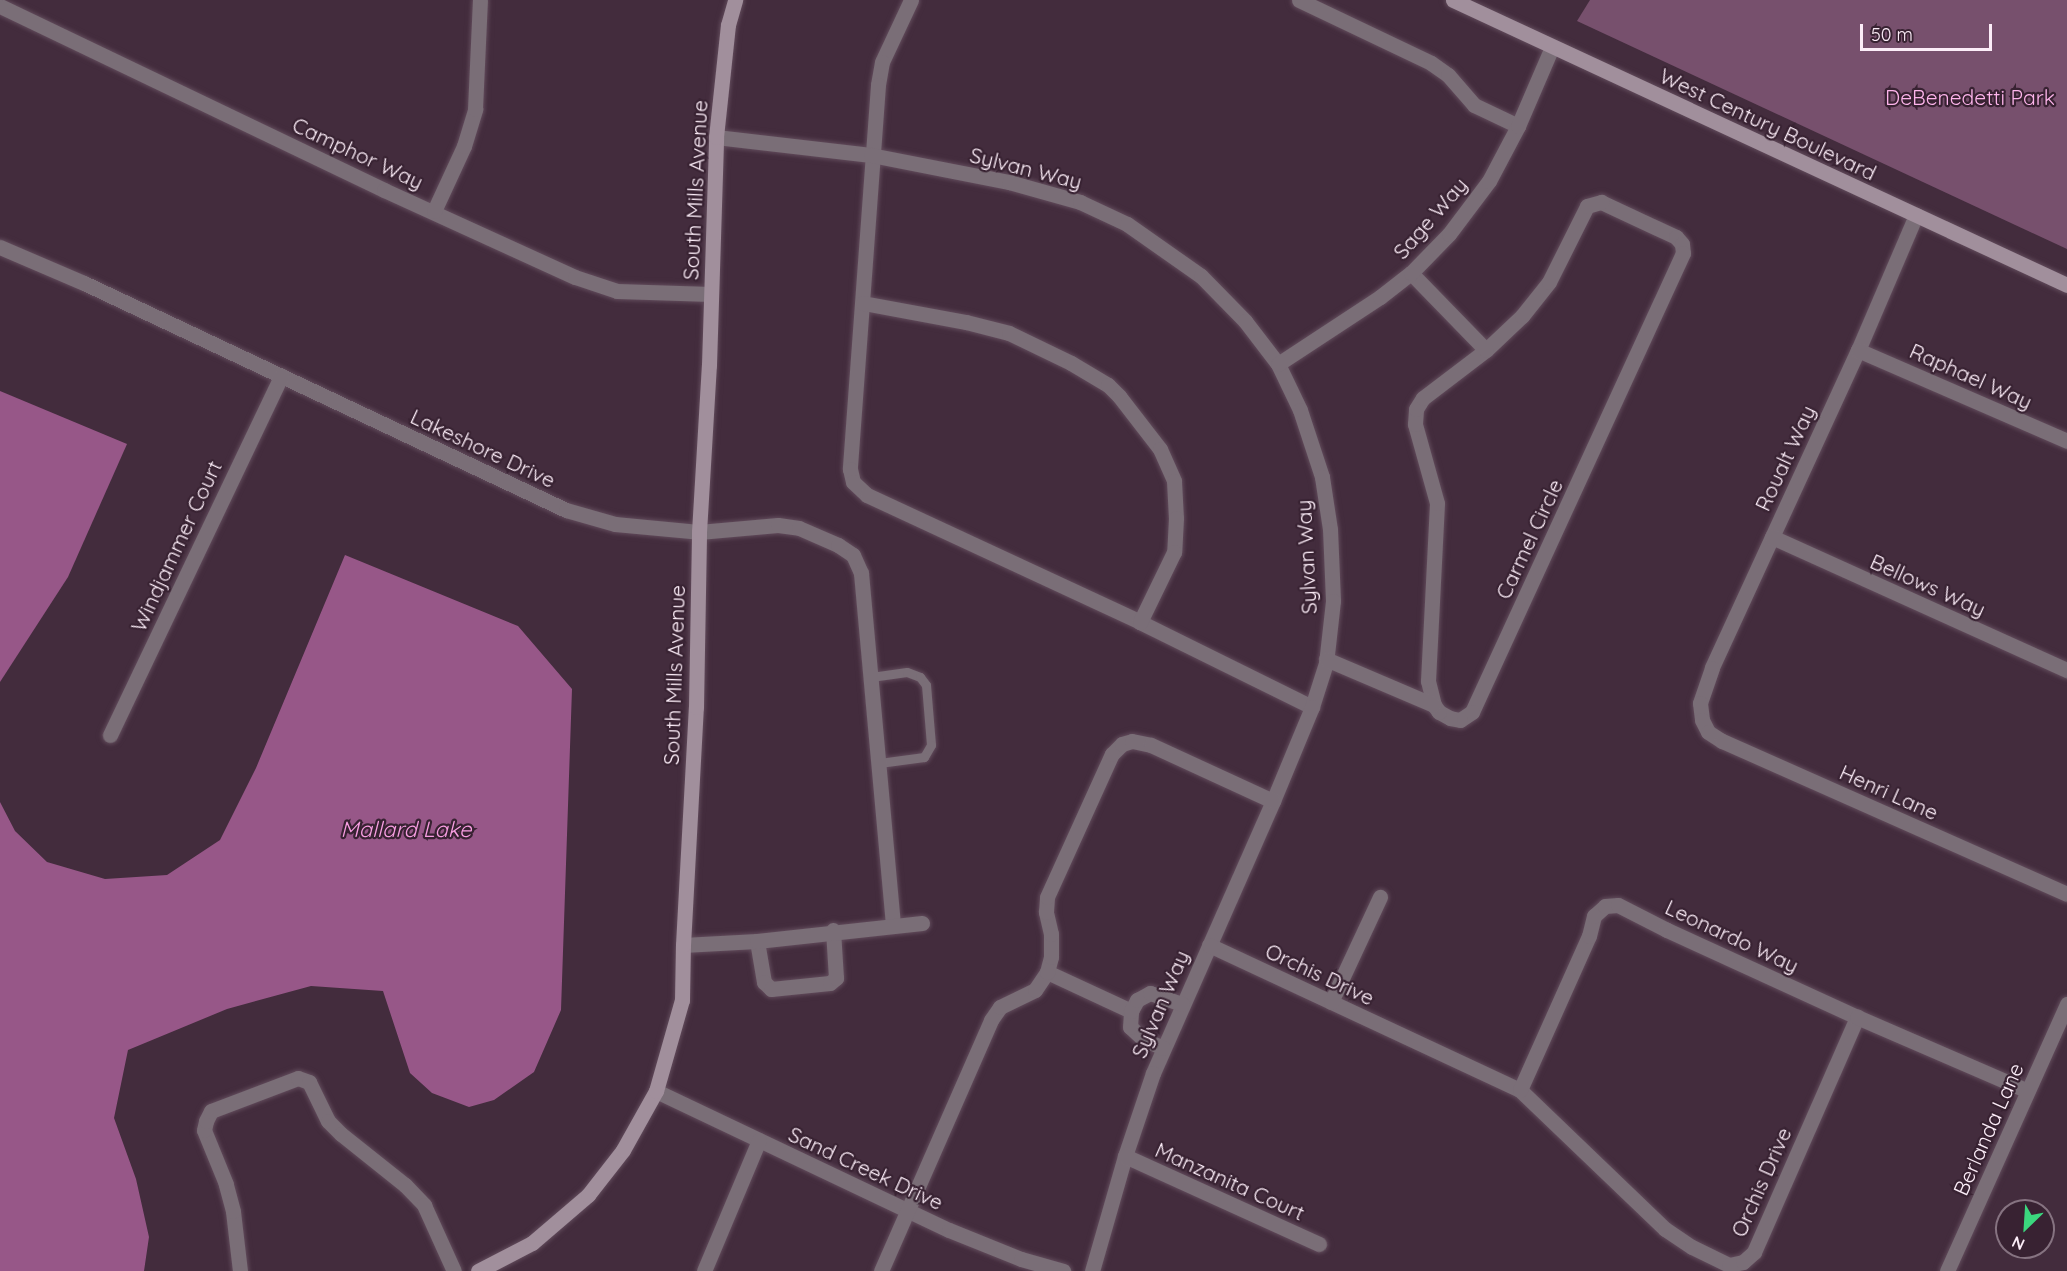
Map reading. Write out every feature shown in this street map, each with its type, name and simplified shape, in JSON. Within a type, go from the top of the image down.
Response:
[{"type":"street","points":[[434,211],[464,146],[475,108],[480,0]]},
{"type":"street","name":"South Mills Avenue","points":[[478,1271],[532,1243],[588,1195],[623,1150],[656,1091],[682,1000],[696,707],[699,531],[716,137],[728,25],[735,0]]},
{"type":"street","points":[[911,0],[882,62],[871,155],[863,303],[850,469],[853,482],[867,495],[1140,622],[1312,707]]},
{"type":"street","points":[[1299,0],[1431,63],[1448,75],[1474,105],[1518,126]]},
{"type":"street","name":"West Century Boulevard","points":[[1453,0],[2067,285]]},
{"type":"street","name":"Camphor Way","points":[[0,6],[384,190],[434,211],[575,278],[617,291],[711,294]]},
{"type":"street","name":"Sage Way","points":[[1278,364],[1359,313],[1411,273],[1449,234],[1489,181],[1518,126],[1552,47]]},
{"type":"street","name":"Sylvan Way","points":[[716,137],[871,155],[1009,182],[1080,202],[1127,224],[1154,240],[1201,276],[1245,321],[1278,364],[1300,410],[1322,477],[1330,529],[1333,602],[1326,659],[1312,707],[1274,801],[1163,1048],[1125,1156],[1092,1271]]},
{"type":"street","name":"Carmel Circle","points":[[1601,202],[1676,237],[1682,244],[1683,253],[1472,712],[1460,720],[1439,712],[1434,705],[1428,681],[1437,503],[1415,424],[1416,409],[1423,398],[1486,350],[1522,316],[1549,282],[1587,207],[1601,202]]},
{"type":"street","name":"Roualt Way","points":[[1702,720],[1700,703],[1712,668],[1858,350],[1916,215]]},
{"type":"street","name":"Lakeshore Drive","points":[[0,247],[84,283],[566,510],[615,524],[699,531],[778,525],[799,528],[838,545],[853,555],[861,573],[893,924]]},
{"type":"street","points":[[1411,273],[1486,350]]},
{"type":"street","points":[[863,303],[966,322],[1009,333],[1071,363],[1108,385],[1119,396],[1160,449],[1170,465],[1174,481],[1176,518],[1174,552],[1140,622]]},
{"type":"street","name":"Raphael Way","points":[[1858,350],[2067,441]]},
{"type":"street","name":"Windjammer Court","points":[[110,735],[281,376]]},
{"type":"street","name":"Bellows Way","points":[[1772,537],[2067,670]]},
{"type":"street","points":[[1326,659],[1434,705]]},
{"type":"street","name":"Henri Lane","points":[[1702,720],[1708,732],[1722,741],[2067,894]]},
{"type":"street","points":[[880,1271],[991,1020],[1000,1007],[1035,990],[1047,972],[1051,957],[1051,934],[1046,912],[1047,897],[1112,754],[1122,744],[1132,741],[1151,745],[1274,801]]},
{"type":"street","points":[[1331,1002],[1380,897]]},
{"type":"street","name":"Leonardo Way","points":[[1520,1090],[1589,936],[1594,916],[1605,906],[1618,905],[1667,930],[1857,1017],[2028,1092]]},
{"type":"street","points":[[683,945],[757,941],[833,930],[922,923]]},
{"type":"street","points":[[757,941],[764,982],[771,989],[830,983],[836,978],[833,930]]},
{"type":"street","name":"Orchis Drive","points":[[1209,945],[1520,1090],[1665,1229],[1710,1257],[1729,1265],[1743,1262],[1754,1252],[1857,1017]]},
{"type":"street","points":[[1047,972],[1131,1011]]},
{"type":"street","points":[[1163,1048],[1142,1038],[1130,1027],[1131,1011],[1137,1000],[1150,993],[1182,1004]]},
{"type":"street","name":"Berlanda Lane","points":[[1947,1271],[2067,1004]]},
{"type":"street","points":[[240,1271],[233,1211],[226,1184],[204,1130],[206,1121],[211,1111],[297,1078],[309,1082],[328,1121],[341,1134],[405,1185],[424,1205],[454,1271]]},
{"type":"street","name":"Sand Creek Drive","points":[[656,1091],[908,1211],[1021,1259],[1063,1271]]},
{"type":"street","points":[[704,1271],[759,1140]]},
{"type":"street","name":"Manzanita Court","points":[[1125,1156],[1319,1244]]},
{"type":"lane","points":[[871,677],[907,672],[920,677],[926,684],[931,745],[924,757],[879,763]]},
{"type":"green space","name":"DeBenedetti Park","points":[[1590,0],[2067,0],[2067,249],[1577,21]]},
{"type":"water","points":[[0,391],[127,444],[68,577],[0,682]]},
{"type":"water","name":"Mallard Lake","points":[[345,555],[518,626],[572,689],[561,1010],[534,1072],[494,1100],[469,1107],[432,1093],[410,1073],[383,991],[311,986],[227,1009],[128,1050],[114,1118],[136,1179],[149,1237],[144,1271],[0,1271],[0,802],[15,831],[47,862],[105,879],[167,875],[220,840],[256,768]]}]
